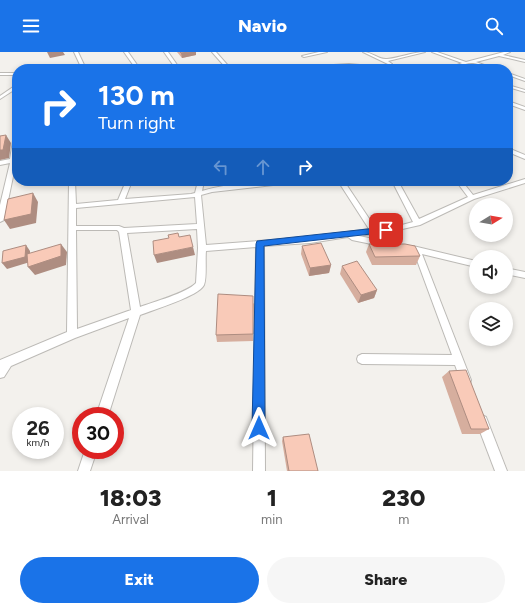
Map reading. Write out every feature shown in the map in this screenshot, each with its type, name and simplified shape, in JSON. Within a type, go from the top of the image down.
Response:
[{"type":"street","points":[[76,52],[83,64]]},
{"type":"street","points":[[126,52],[134,64]]},
{"type":"street","points":[[166,52],[174,64]]},
{"type":"street","points":[[214,52],[225,64]]},
{"type":"street","points":[[301,52],[309,64]]},
{"type":"street","points":[[304,56],[325,52]]},
{"type":"street","points":[[365,52],[386,61],[389,64]]},
{"type":"street","points":[[386,61],[423,52]]},
{"type":"street","points":[[434,52],[466,63],[508,52]]},
{"type":"street","points":[[497,54],[525,61]]},
{"type":"street","points":[[472,61],[480,64]]},
{"type":"street","points":[[0,74],[12,74]]},
{"type":"street","points":[[514,76],[525,74]]},
{"type":"street","points":[[514,76],[525,80]]},
{"type":"street","points":[[513,87],[525,91]]},
{"type":"street","points":[[0,98],[12,90]]},
{"type":"street","points":[[513,104],[525,109]]},
{"type":"street","points":[[513,152],[525,157]]},
{"type":"street","points":[[0,163],[12,161]]},
{"type":"street","points":[[0,220],[12,172]]},
{"type":"street","points":[[513,185],[525,181]]},
{"type":"street","points":[[517,184],[525,189]]},
{"type":"street","points":[[72,186],[72,335]]},
{"type":"street","points":[[121,202],[127,186]]},
{"type":"street","points":[[0,373],[4,363],[72,335],[181,296],[196,289],[200,284],[202,248],[198,194],[200,186]]},
{"type":"street","points":[[73,206],[198,194],[212,190],[247,186]]},
{"type":"street","points":[[344,186],[374,232]]},
{"type":"street","points":[[398,186],[417,222]]},
{"type":"street","points":[[463,186],[472,198],[511,186]]},
{"type":"street","points":[[202,248],[344,236],[398,228],[417,222],[469,199]]},
{"type":"street","points":[[73,228],[119,228],[123,231],[200,226]]},
{"type":"street","points":[[105,407],[136,312],[123,231]]},
{"type":"street","points":[[344,236],[417,250],[469,262]]},
{"type":"street","points":[[259,471],[260,244]]},
{"type":"street","points":[[417,250],[471,391]]},
{"type":"street","points":[[513,272],[525,275]]},
{"type":"street","points":[[362,359],[459,360]]},
{"type":"street","points":[[479,412],[501,471]]},
{"type":"street","points":[[84,471],[88,459]]},
{"type":"building","points":[[6,135],[3,150],[0,150],[0,136]]},
{"type":"building","points":[[33,193],[31,214],[4,220],[8,199]]},
{"type":"building","points":[[178,233],[179,237],[190,235],[193,247],[154,255],[153,241],[169,238],[168,235]]},
{"type":"building","points":[[321,243],[331,265],[310,268],[302,246]]},
{"type":"building","points":[[61,244],[61,256],[28,267],[27,254]]},
{"type":"building","points":[[369,244],[405,244],[415,246],[420,256],[375,257]]},
{"type":"building","points":[[26,245],[25,257],[2,263],[3,251]]},
{"type":"building","points":[[357,261],[377,290],[361,295],[342,266]]},
{"type":"building","points":[[218,294],[253,296],[253,334],[216,335]]},
{"type":"building","points":[[466,370],[489,429],[471,429],[449,371]]},
{"type":"building","points":[[309,434],[318,471],[289,471],[283,437]]},
{"type":"route","points":[[259,428],[260,244],[310,240],[386,230]]}]
